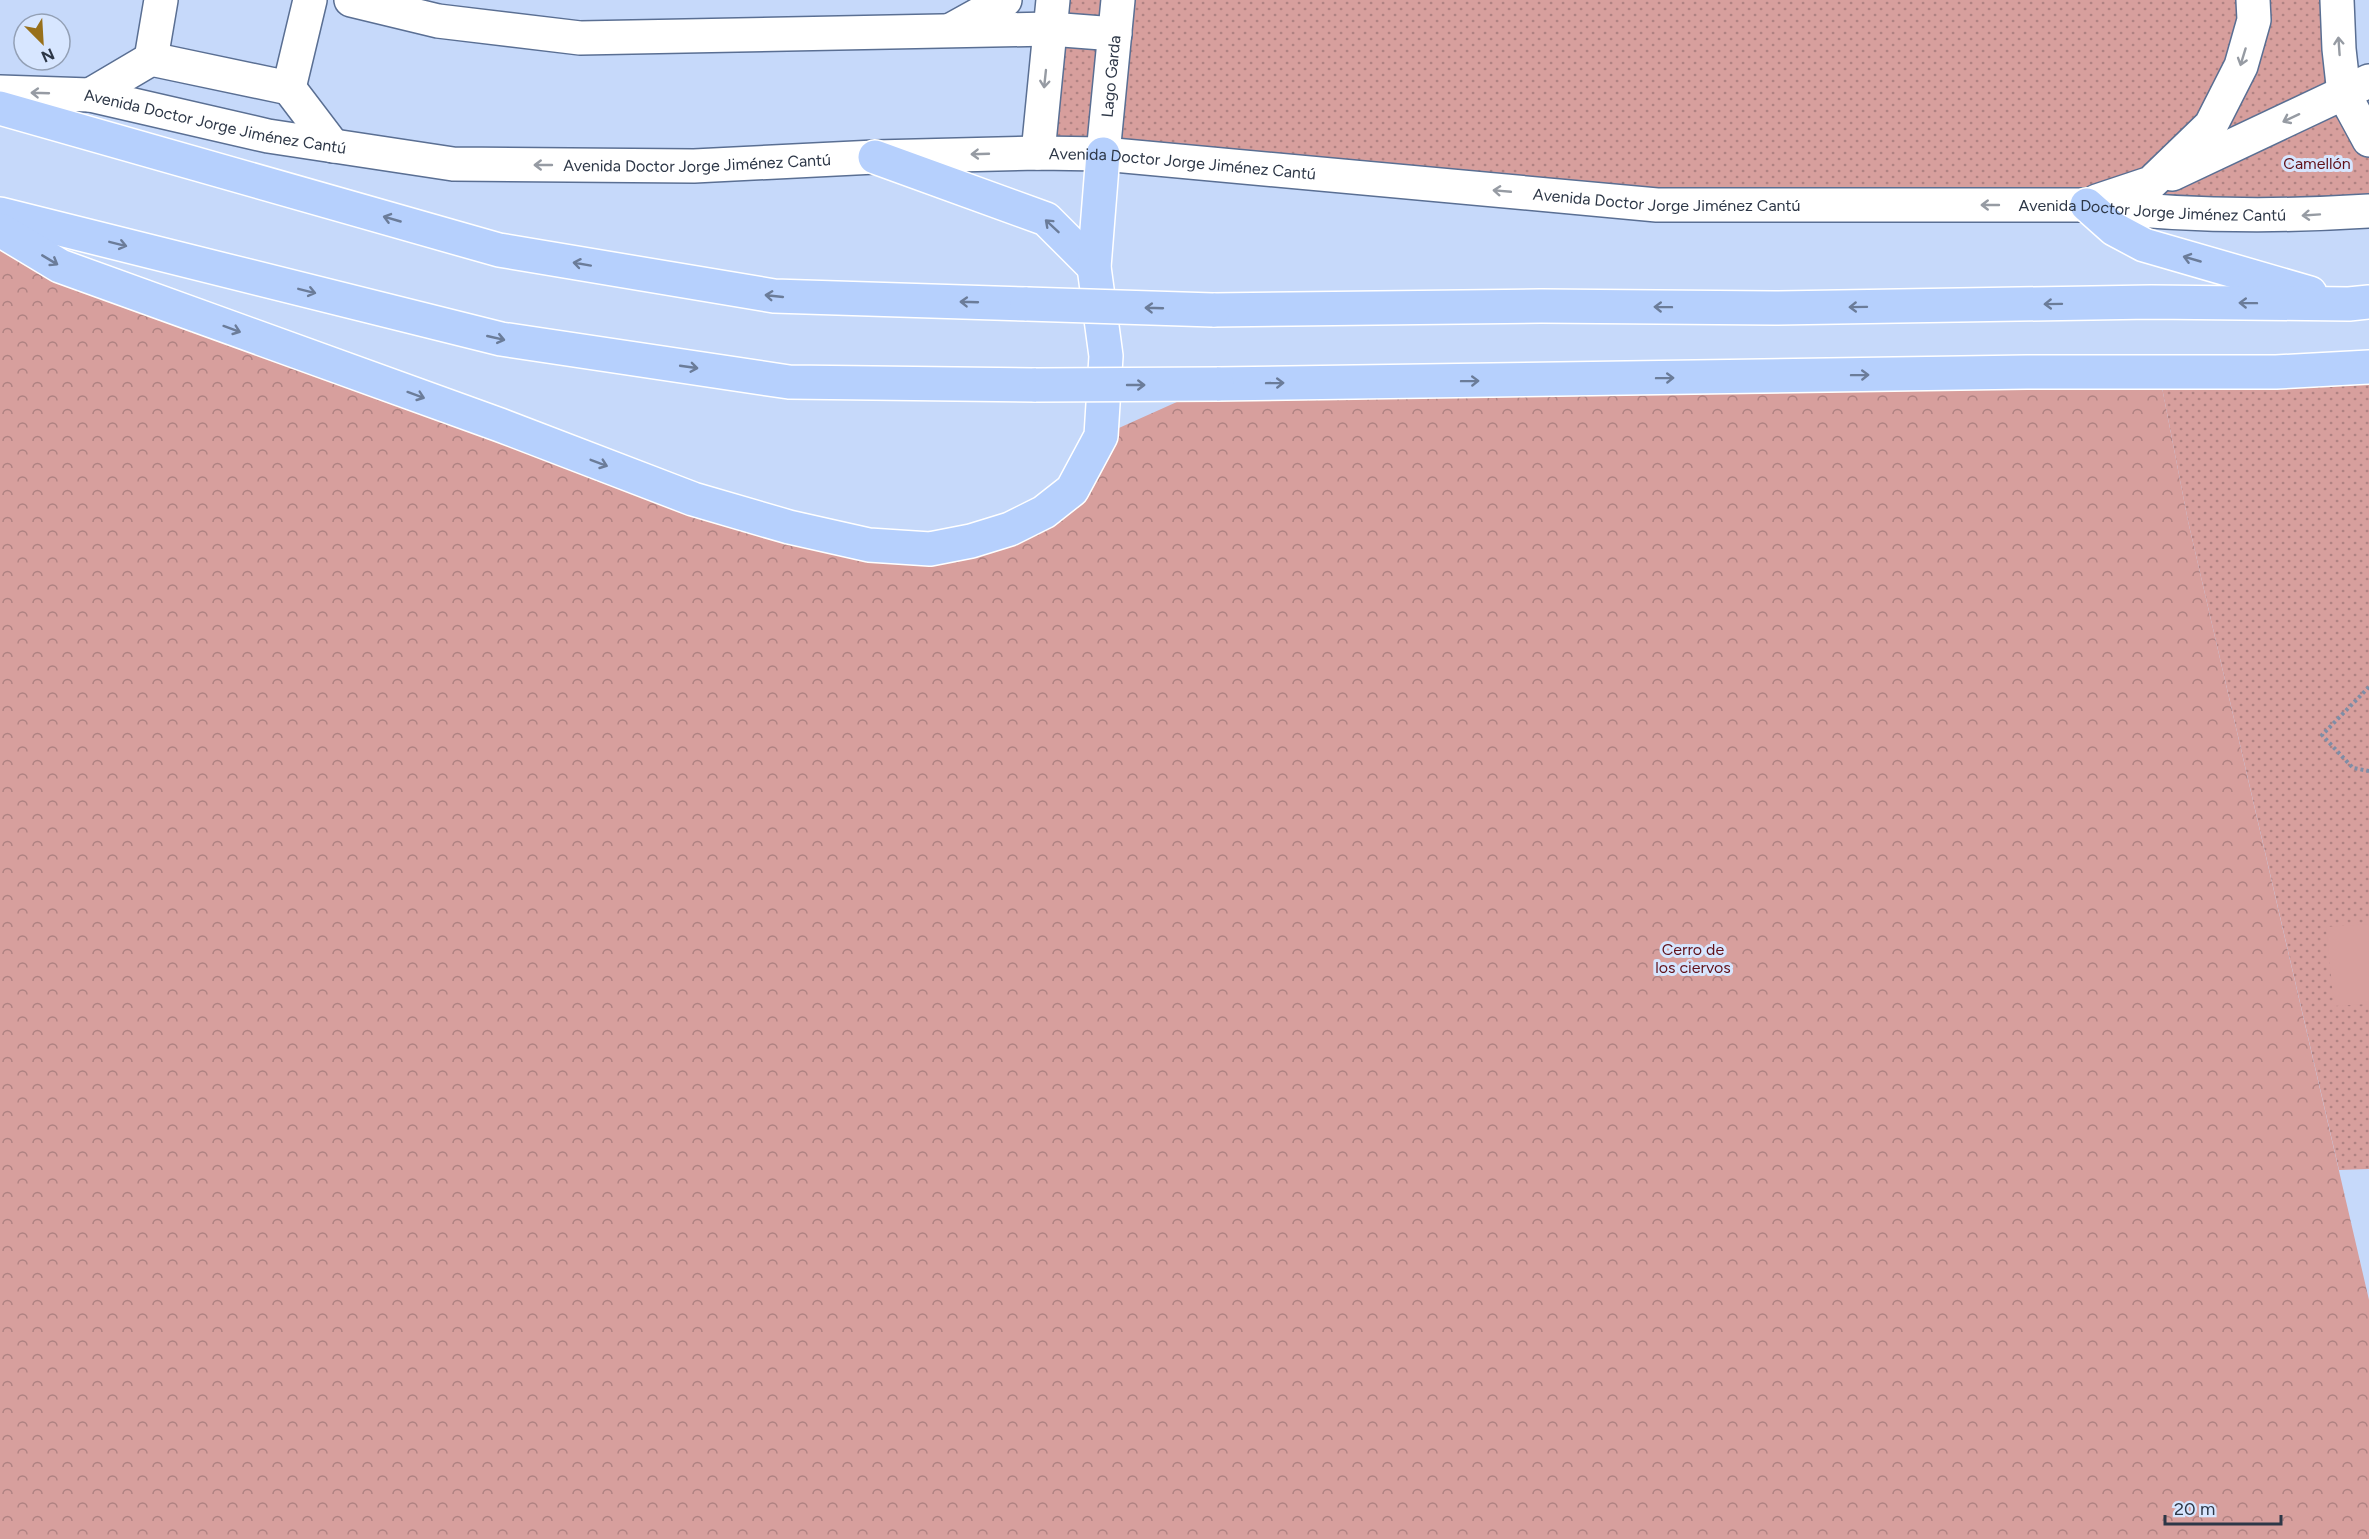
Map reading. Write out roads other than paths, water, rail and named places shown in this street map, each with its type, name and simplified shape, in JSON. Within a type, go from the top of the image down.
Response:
[{"type":"main road","name":"Avenida Doctor Jorge Jiménez Cantú","points":[[0,108],[499,250],[774,296],[1213,310],[1542,306],[1775,308],[2151,302],[2359,303]]},
{"type":"main road","points":[[0,230],[60,266],[500,425],[693,499],[789,527],[869,545],[930,549],[971,541],[1010,529],[1044,512],[1072,490],[1101,436],[1106,356],[1094,267],[1103,154]]},
{"type":"main road","points":[[874,157],[1046,219],[1094,267]]},
{"type":"main road","points":[[2087,205],[2114,229],[2144,245],[2359,303]]},
{"type":"main road","points":[[0,214],[501,339],[789,382],[1036,385],[1217,384],[2027,372],[2276,372],[2369,367]]},
{"type":"street","points":[[151,59],[162,0]]},
{"type":"street","points":[[289,88],[310,0]]},
{"type":"street","points":[[351,0],[438,21],[580,38],[947,32],[1052,15],[1114,34]]},
{"type":"street","points":[[947,32],[1005,0]]},
{"type":"street","name":"Lago Garda","points":[[1103,154],[1118,0]]},
{"type":"street","points":[[2151,183],[2211,124],[2241,66],[2254,20],[2253,0]]},
{"type":"street","points":[[2337,0],[2369,140]]},
{"type":"street","points":[[1038,153],[1052,15]]},
{"type":"street","points":[[90,95],[151,59],[289,88],[333,146]]},
{"type":"street","points":[[2087,205],[2151,183],[2357,88]]},
{"type":"street","name":"Avenida Doctor Jorge Jiménez Cantú","points":[[0,92],[90,95],[268,136],[453,164],[694,166],[874,157],[1038,153],[1103,154],[1657,205],[2087,205],[2150,212],[2296,216],[2369,211]]},
{"type":"park label","name":"Camellón","points":[[2317,163]]},
{"type":"park label","name":"Cerro de los ciervos","points":[[1693,958]]}]
